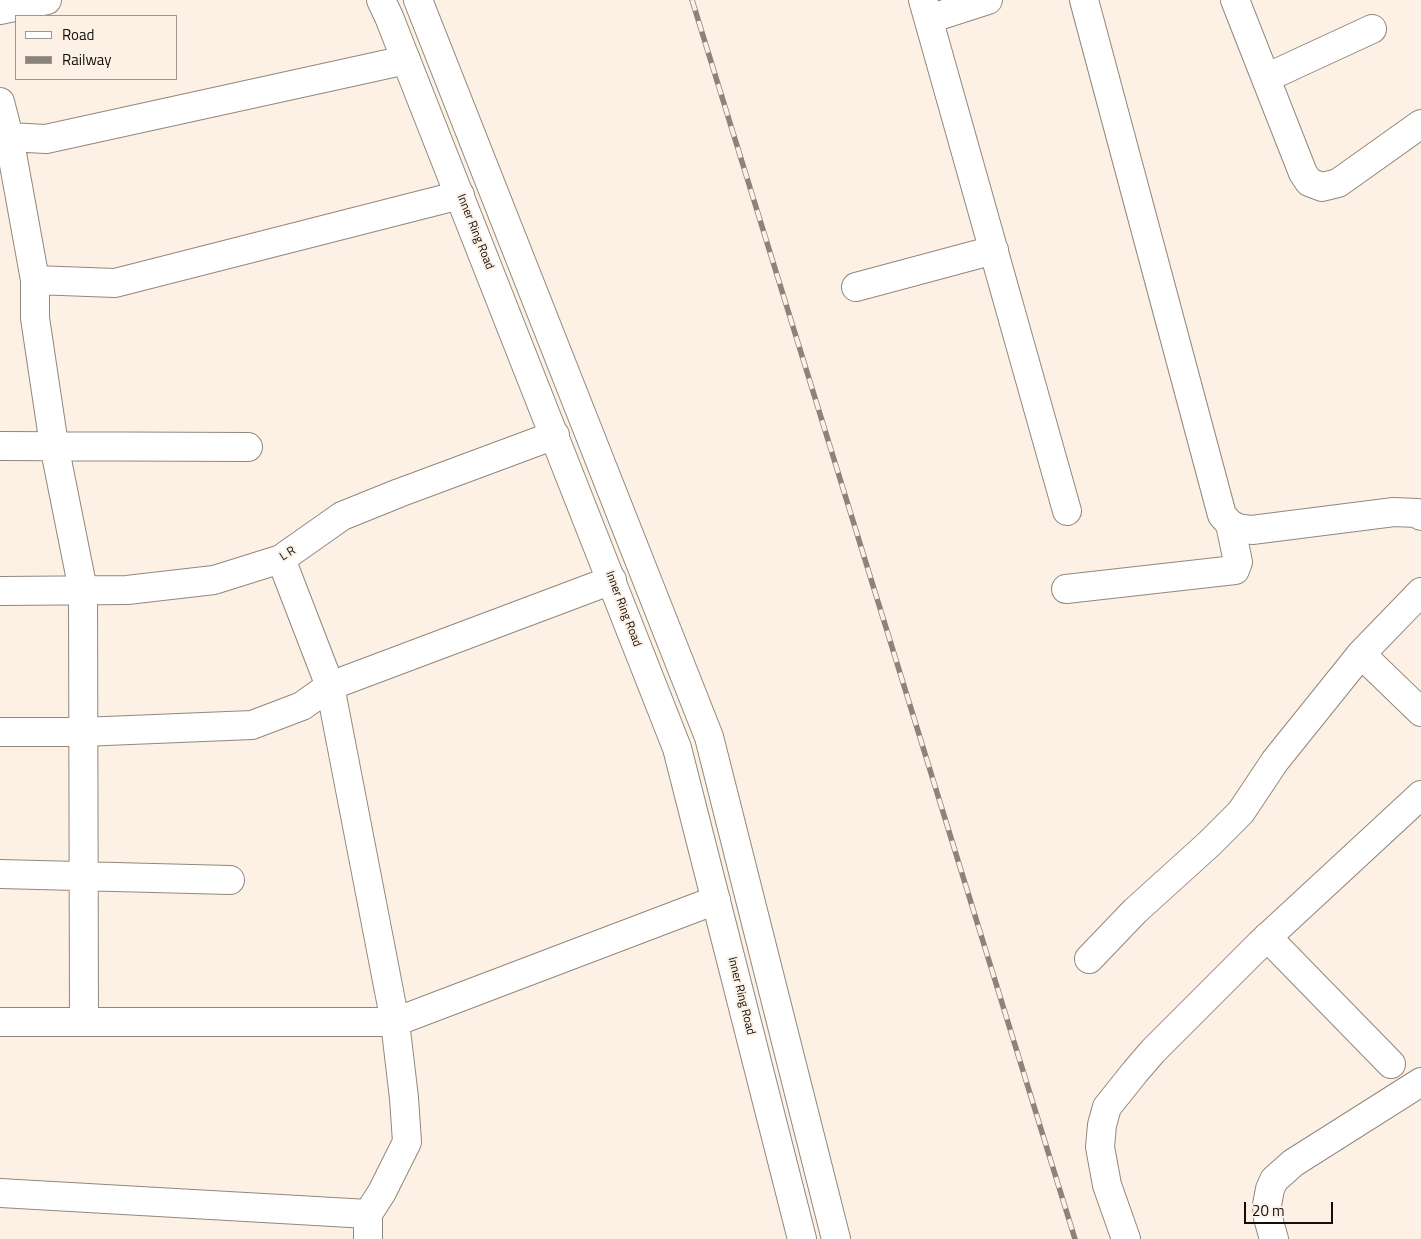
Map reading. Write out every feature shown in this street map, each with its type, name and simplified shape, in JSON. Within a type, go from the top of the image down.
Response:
[{"type":"street","points":[[0,10],[47,0]]},
{"type":"street","name":"Inner Ring Road","points":[[381,0],[460,194],[678,748],[802,1239]]},
{"type":"street","points":[[418,0],[709,737],[836,1239]]},
{"type":"street","points":[[988,0],[926,9],[1067,511]]},
{"type":"street","points":[[1084,0],[1222,515],[1230,524],[1238,528],[1252,530],[1394,512],[1417,513],[1421,516]]},
{"type":"street","points":[[1235,0],[1303,173],[1309,182],[1322,187],[1338,183],[1421,124]]},
{"type":"street","points":[[1266,78],[1372,29]]},
{"type":"street","points":[[9,136],[46,139],[406,60]]},
{"type":"street","points":[[0,102],[9,136],[36,280],[35,318],[54,445],[83,590],[84,1022]]},
{"type":"street","points":[[36,280],[115,283],[460,194]]},
{"type":"street","points":[[856,286],[994,250]]},
{"type":"street","name":"L R","points":[[0,591],[127,590],[214,580],[281,559],[342,516],[555,435]]},
{"type":"street","points":[[0,446],[248,447]]},
{"type":"street","points":[[1066,589],[1236,570],[1238,562],[1230,524]]},
{"type":"street","points":[[0,1192],[368,1227],[382,1192],[407,1142],[395,1022],[330,686],[281,559]]},
{"type":"street","points":[[0,732],[82,732],[252,725],[302,706],[330,686],[612,580]]},
{"type":"street","points":[[1089,958],[1241,812],[1275,761],[1361,654],[1421,592]]},
{"type":"street","points":[[1361,654],[1421,712]]},
{"type":"street","points":[[1126,1239],[1107,1185],[1100,1147],[1102,1125],[1107,1107],[1153,1051],[1266,937],[1421,795]]},
{"type":"street","points":[[0,874],[230,880]]},
{"type":"street","points":[[0,1022],[395,1022],[716,900]]},
{"type":"street","points":[[1266,937],[1391,1064]]},
{"type":"street","points":[[1274,1239],[1268,1218],[1267,1205],[1274,1180],[1293,1163],[1421,1082]]},
{"type":"railway","points":[[692,0],[1075,1239]]}]
